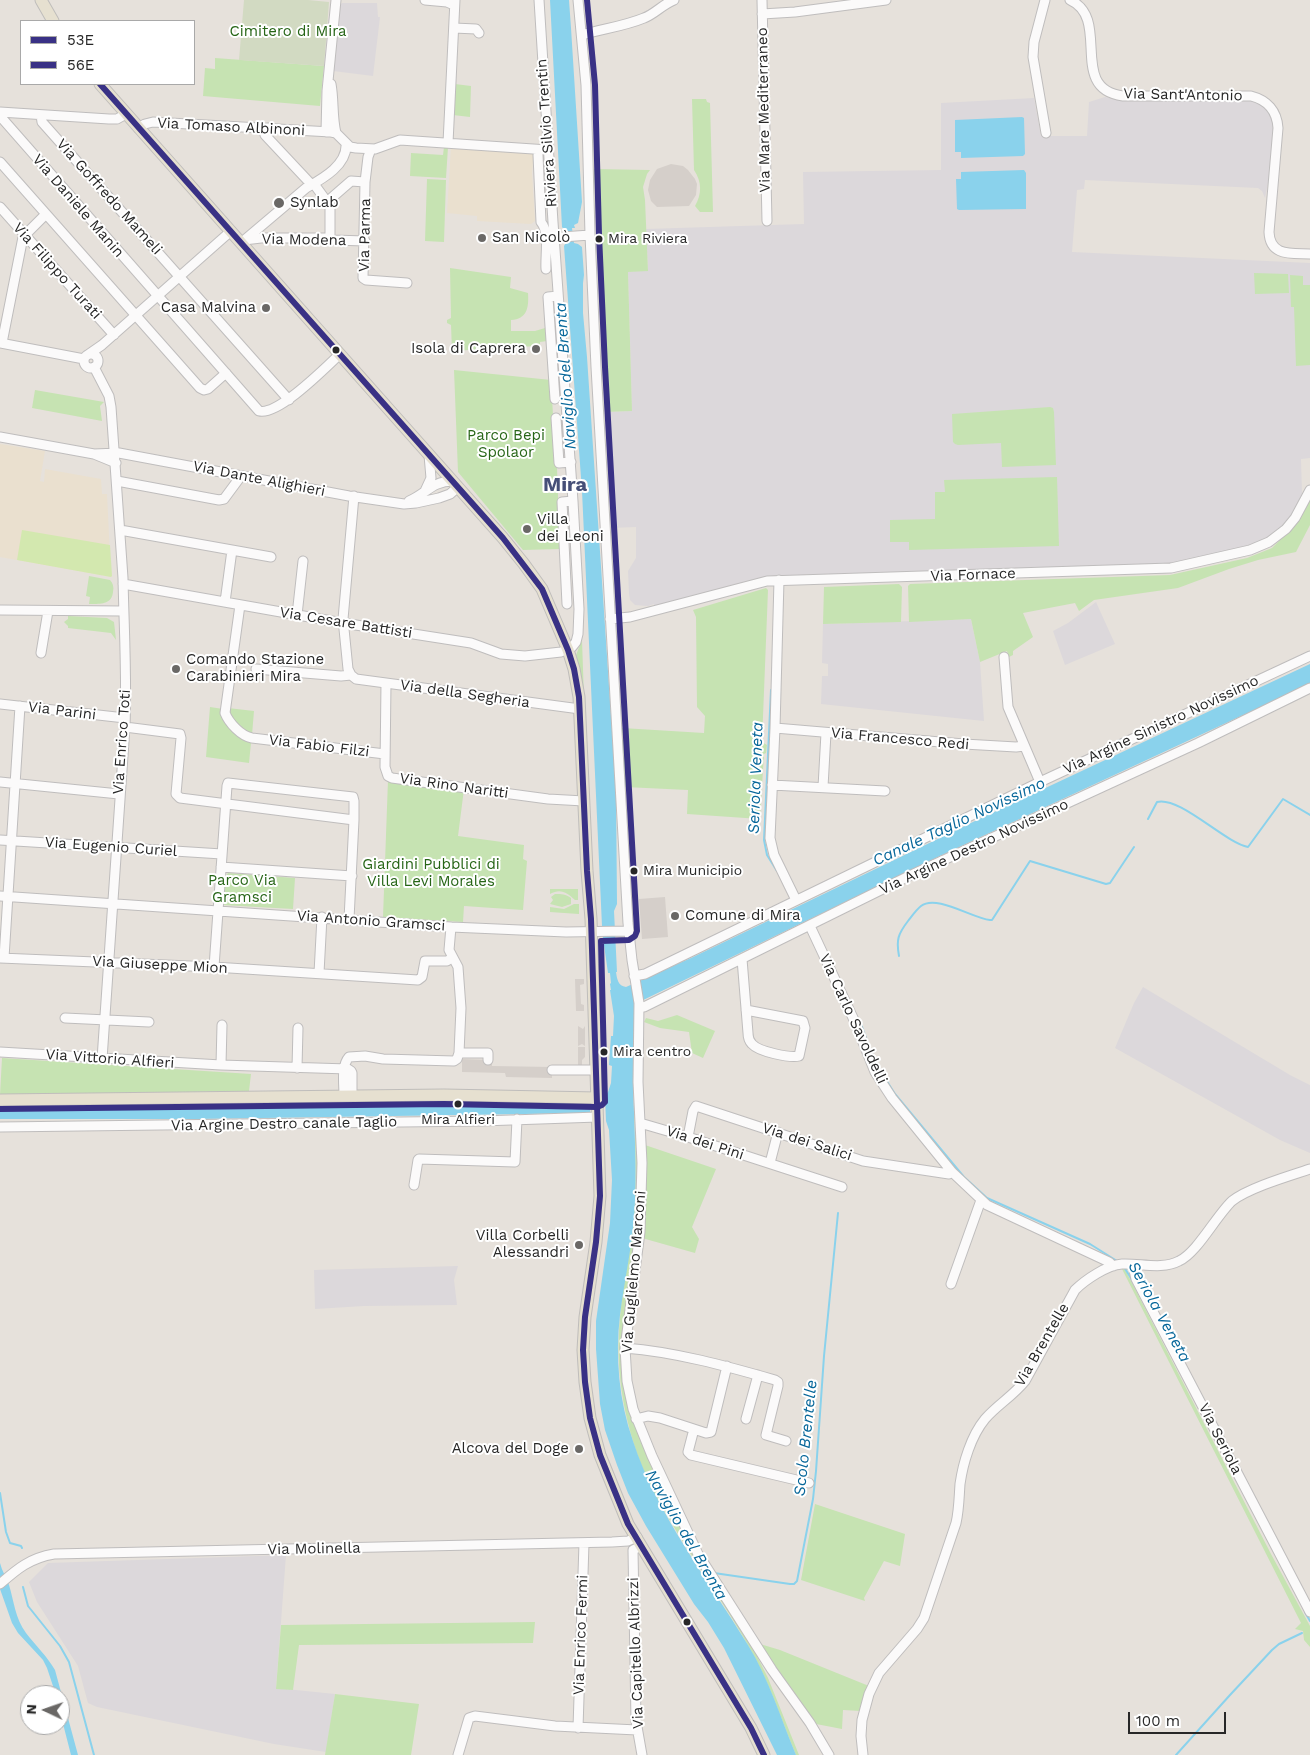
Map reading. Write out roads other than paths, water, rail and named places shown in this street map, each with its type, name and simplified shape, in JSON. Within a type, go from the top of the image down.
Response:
[{"type":"main road","points":[[41,0],[52,20]]},
{"type":"main road","points":[[101,85],[230,231],[243,242],[524,564],[542,590],[568,650],[577,681],[580,709],[587,871],[597,932],[595,1070],[598,1116],[599,1209],[585,1317],[583,1350],[590,1418],[600,1455],[635,1543],[751,1728],[764,1755]]},
{"type":"main road","points":[[0,1100],[444,1095],[597,1100]]},
{"type":"street","name":"Via Tomaso Albinoni","points":[[326,132],[329,68],[336,0]]},
{"type":"street","points":[[424,0],[454,3],[448,143]]},
{"type":"street","name":"Riviera Silvio Trentin","points":[[539,0],[548,150],[550,237],[558,296],[548,296],[558,362]]},
{"type":"street","name":"Via Guglielmo Marconi","points":[[578,0],[586,85],[590,235],[628,931],[640,1006],[638,1066],[642,1170],[641,1208],[625,1348],[627,1381],[636,1419],[698,1554],[772,1670],[810,1723],[829,1755]]},
{"type":"street","points":[[582,35],[644,19],[674,0]]},
{"type":"street","name":"Via Mare Mediterraneo","points":[[762,0],[767,221]]},
{"type":"street","points":[[762,14],[795,12],[886,0]]},
{"type":"street","points":[[1045,0],[1032,57],[1046,134]]},
{"type":"street","name":"Via Sant'Antonio","points":[[1070,0],[1078,5],[1086,15],[1090,28],[1093,71],[1099,84],[1110,92],[1127,96],[1251,96],[1260,99],[1270,107],[1275,115],[1278,128],[1269,232],[1270,240],[1276,248],[1283,252],[1310,254]]},
{"type":"street","points":[[454,28],[476,29],[479,33]]},
{"type":"street","name":"Via Tomaso Albinoni","points":[[138,128],[141,125],[153,122],[336,133],[329,68]]},
{"type":"street","points":[[0,112],[109,119],[117,119],[126,114]]},
{"type":"street","name":"Via Goffredo Mameli","points":[[41,115],[42,122],[288,400]]},
{"type":"street","name":"Via Daniele Manin","points":[[0,116],[259,411],[269,411],[288,400]]},
{"type":"street","points":[[268,128],[264,131],[265,134],[328,201],[331,209],[330,238]]},
{"type":"street","points":[[336,133],[346,143],[356,148],[371,149],[400,140],[548,150]]},
{"type":"street","points":[[243,242],[306,188],[314,184],[340,162],[345,152],[346,143]]},
{"type":"street","name":"Via Parma","points":[[371,149],[368,157],[365,182],[363,274],[366,280],[406,283]]},
{"type":"street","points":[[538,155],[541,222],[550,237],[546,269]]},
{"type":"street","points":[[0,162],[200,388],[208,389],[226,373]]},
{"type":"street","points":[[328,201],[348,183],[354,181],[365,182]]},
{"type":"street","name":"Via Filippo Turati","points":[[0,207],[114,334]]},
{"type":"street","points":[[46,214],[24,234],[21,242],[1,343],[87,356],[180,277],[230,231]]},
{"type":"street","points":[[550,237],[590,235]]},
{"type":"street","name":"Via Modena","points":[[243,242],[261,238],[330,238],[333,240],[365,241]]},
{"type":"street","points":[[288,400],[340,355]]},
{"type":"street","name":"Via Enrico Toti","points":[[87,356],[87,366],[94,367],[109,396],[116,463],[126,673],[125,722],[102,1059]]},
{"type":"street","points":[[555,399],[558,362]]},
{"type":"street","points":[[558,362],[571,462],[578,590],[578,639],[568,650]]},
{"type":"street","points":[[556,418],[559,463],[571,462]]},
{"type":"street","points":[[0,437],[94,454],[116,463]]},
{"type":"street","points":[[94,454],[115,453]]},
{"type":"street","name":"Via Dante Alighieri","points":[[115,453],[404,504],[416,504],[450,494],[456,484]]},
{"type":"street","points":[[425,491],[431,478],[429,455]]},
{"type":"street","points":[[117,481],[219,500],[224,499],[241,476]]},
{"type":"street","points":[[404,504],[418,497],[435,484],[456,484]]},
{"type":"street","name":"Via Fornace","points":[[610,619],[630,617],[779,580],[1171,568],[1250,550],[1269,542],[1286,529],[1295,518],[1310,490]]},
{"type":"street","points":[[351,675],[348,669],[343,624],[354,496]]},
{"type":"street","points":[[567,604],[562,502],[573,501]]},
{"type":"street","points":[[120,530],[271,557]]},
{"type":"street","points":[[225,602],[232,550]]},
{"type":"street","points":[[565,554],[576,554]]},
{"type":"street","points":[[297,615],[303,561]]},
{"type":"street","points":[[779,580],[770,824],[772,850],[796,900]]},
{"type":"street","name":"Via Cesare Battisti","points":[[123,584],[343,624],[472,643],[491,652],[512,656],[568,650]]},
{"type":"street","points":[[567,591],[578,590]]},
{"type":"street","name":"Via Fabio Filzi","points":[[240,605],[225,707],[227,718],[242,734],[252,738],[385,754]]},
{"type":"street","points":[[0,610],[123,611]]},
{"type":"street","points":[[41,653],[48,611]]},
{"type":"street","name":"Via Argine Sinistro Novissimo","points":[[635,979],[716,934],[796,900],[1040,782],[1310,656]]},
{"type":"street","points":[[1004,657],[1008,707],[1040,782]]},
{"type":"street","name":"Via della Segheria","points":[[256,670],[341,676],[351,675],[356,679],[580,709]]},
{"type":"street","name":"Via Rino Naritti","points":[[386,683],[386,772],[392,778],[534,797],[584,801]]},
{"type":"street","name":"Via Argine Destro Novissimo","points":[[640,1006],[644,1007],[909,876],[1198,743],[1310,688]]},
{"type":"street","name":"Via Parini","points":[[0,704],[125,722],[180,734],[176,794],[180,798],[226,804]]},
{"type":"street","points":[[2,958],[4,896],[11,840],[20,706]]},
{"type":"street","name":"Via Francesco Redi","points":[[775,728],[1016,748],[1024,746]]},
{"type":"street","points":[[823,787],[826,733]]},
{"type":"street","points":[[0,782],[119,794]]},
{"type":"street","points":[[214,966],[228,782],[351,796],[354,801],[354,820],[349,919]]},
{"type":"street","points":[[772,786],[885,791]]},
{"type":"street","points":[[226,804],[354,820]]},
{"type":"street","name":"Via Eugenio Curiel","points":[[0,840],[222,854]]},
{"type":"street","points":[[221,867],[352,876]]},
{"type":"street","name":"Via Antonio Gramsci","points":[[4,896],[451,926],[597,932],[628,931]]},
{"type":"street","points":[[319,974],[322,917]]},
{"type":"street","points":[[348,1096],[344,1069],[349,1057],[454,1061],[457,1059],[459,1053],[461,1008],[458,969],[449,950],[451,926]]},
{"type":"street","name":"Via Carlo Savoldelli","points":[[810,926],[854,1020],[874,1072],[897,1104],[952,1172],[981,1200],[1001,1212],[1109,1262],[1122,1265]]},
{"type":"street","name":"Via Giuseppe Mion","points":[[2,958],[214,966],[418,980],[422,977],[425,961],[447,961],[452,958]]},
{"type":"street","points":[[742,959],[746,1010],[748,1033],[750,1042],[767,1052],[794,1057],[799,1056],[805,1028],[803,1021],[746,1010]]},
{"type":"street","points":[[65,1018],[149,1022]]},
{"type":"street","points":[[221,1066],[222,1025]]},
{"type":"street","points":[[297,1068],[298,1028]]},
{"type":"street","name":"Via Vittorio Alfieri","points":[[0,1052],[221,1066],[344,1069]]},
{"type":"street","points":[[459,1053],[488,1053],[488,1060]]},
{"type":"street","points":[[552,1070],[595,1070]]},
{"type":"street","name":"Via dei Salici","points":[[688,1137],[693,1111],[696,1106],[863,1161],[949,1174],[952,1172]]},
{"type":"street","name":"Via Argine Destro canale Taglio","points":[[0,1127],[517,1119],[598,1116]]},
{"type":"street","points":[[414,1186],[419,1159],[515,1162],[517,1119]]},
{"type":"street","name":"Via dei Pini","points":[[640,1123],[842,1187]]},
{"type":"street","points":[[770,1163],[778,1132]]},
{"type":"street","name":"Via Brentelle","points":[[863,1755],[861,1736],[865,1703],[879,1673],[917,1629],[927,1612],[954,1528],[959,1509],[961,1478],[978,1429],[990,1414],[1025,1381],[1075,1290],[1087,1280],[1122,1265],[1169,1264],[1180,1261],[1236,1198],[1278,1179],[1310,1169]]},
{"type":"street","points":[[951,1284],[981,1200]]},
{"type":"street","name":"Via Seriola","points":[[1122,1265],[1136,1278],[1310,1612]]},
{"type":"street","points":[[625,1348],[727,1366],[778,1382],[766,1435],[786,1440]]},
{"type":"street","points":[[636,1419],[648,1416],[660,1418],[709,1433],[712,1429],[727,1366]]},
{"type":"street","points":[[746,1420],[758,1375]]},
{"type":"street","points":[[694,1429],[688,1452],[691,1455],[809,1483]]},
{"type":"street","name":"Via Molinella","points":[[0,1584],[34,1558],[54,1554],[584,1542],[635,1543]]},
{"type":"street","name":"Via Enrico Fermi","points":[[578,1728],[584,1542]]},
{"type":"street","name":"Via Capitello Albrizzi","points":[[635,1543],[637,1730],[642,1755]]},
{"type":"street","points":[[458,1755],[469,1718],[475,1716],[578,1728],[637,1730]]},
{"type":"water","points":[[550,0],[569,0],[582,202],[578,223],[574,225],[575,228],[572,228],[574,243],[582,247],[584,275],[583,313],[616,791],[617,904],[614,911],[616,972],[617,980],[621,985],[626,987],[691,958],[975,821],[1310,664],[1310,684],[940,856],[635,1004],[633,1068],[635,1200],[631,1243],[620,1315],[618,1347],[619,1379],[624,1410],[633,1441],[655,1495],[684,1546],[733,1620],[755,1658],[796,1755],[777,1755],[724,1648],[694,1604],[646,1526],[628,1493],[617,1465],[605,1430],[600,1404],[596,1321],[610,1223],[612,1180],[605,1097],[611,1083],[612,1066],[609,1065],[614,1016],[610,990],[610,973],[608,973],[603,938],[604,928],[602,926],[582,491],[564,246],[567,236],[562,227]]},
{"type":"water","points":[[1024,118],[1025,154],[1023,156],[961,158],[961,152],[955,152],[955,120]]},
{"type":"water","points":[[1024,170],[1026,173],[1026,209],[957,209],[956,179],[961,179],[961,172]]},
{"type":"water","points":[[586,1103],[590,1105],[590,1113],[196,1119],[0,1119],[0,1107]]},
{"type":"water","points":[[0,1563],[22,1627],[55,1670],[59,1685],[53,1685],[43,1660],[18,1633],[12,1623],[0,1589]]},
{"type":"water","points":[[70,1725],[78,1755],[71,1755],[66,1735],[70,1735]]},
{"type":"waterway","name":"Seriola Veneta","points":[[771,690],[764,840],[767,855],[777,871]]},
{"type":"waterway","name":"Scolo Brentelle","points":[[1148,819],[1157,802],[1167,802],[1190,812],[1227,837],[1248,847],[1283,799],[1310,815]]},
{"type":"waterway","name":"Scolo Brentelle","points":[[899,956],[898,941],[900,934],[921,906],[928,903],[936,903],[992,920],[1030,861],[1106,884],[1110,883],[1134,847]]},
{"type":"waterway","name":"Seriola Veneta","points":[[859,1019],[876,1064],[895,1094],[964,1177],[987,1198],[1090,1244],[1117,1261]]},
{"type":"waterway","name":"Scolo Brentelle","points":[[714,1573],[790,1584],[794,1584],[797,1581],[813,1499],[838,1213]]},
{"type":"waterway","name":"Seriola Veneta","points":[[1124,1267],[1132,1280]]},
{"type":"waterway","points":[[0,1493],[6,1532],[10,1543],[22,1548]]},
{"type":"waterway","points":[[23,1587],[28,1606],[60,1646],[69,1662],[94,1755]]},
{"type":"waterway","name":"Seriola Veneta","points":[[1305,1612],[1310,1621]]},
{"type":"waterway","points":[[1176,1755],[1272,1650],[1279,1644],[1302,1633]]},
{"type":"place","name":"Synlab","points":[[279,203]]},
{"type":"place","name":"San Nicolò","points":[[482,238]]},
{"type":"place","name":"Mira Riviera","points":[[599,239]]},
{"type":"place","name":"Casa Malvina","points":[[266,308]]},
{"type":"place","name":"Isola di Caprera","points":[[536,349]]},
{"type":"place","name":"Villa dei Leoni","points":[[527,529]]},
{"type":"place","name":"Comando Stazione Carabinieri Mira","points":[[176,669]]},
{"type":"place","name":"Mira Municipio","points":[[634,871]]},
{"type":"place","name":"Comune di Mira","points":[[675,916]]},
{"type":"place","name":"Mira centro","points":[[604,1052]]},
{"type":"place","name":"Mira Alfieri","points":[[458,1104]]},
{"type":"place","name":"Villa Corbelli Alessandri","points":[[579,1245]]},
{"type":"place","name":"Alcova del Doge","points":[[579,1449]]},
{"type":"district","name":"Mira","points":[[565,485]]},
{"type":"park label","name":"Cimitero di Mira","points":[[288,32]]},
{"type":"park label","name":"Parco Bepi Spolaor","points":[[506,444]]},
{"type":"park label","name":"Giardini Pubblici di Villa Levi Morales","points":[[431,874]]},
{"type":"park label","name":"Parco Via Gramsci","points":[[242,890]]},
{"type":"water label","name":"Naviglio del Brenta","points":[[566,376]]},
{"type":"water label","name":"Canale Taglio Novissimo","points":[[959,822]]},
{"type":"water label","name":"Naviglio del Brenta","points":[[686,1535]]}]
